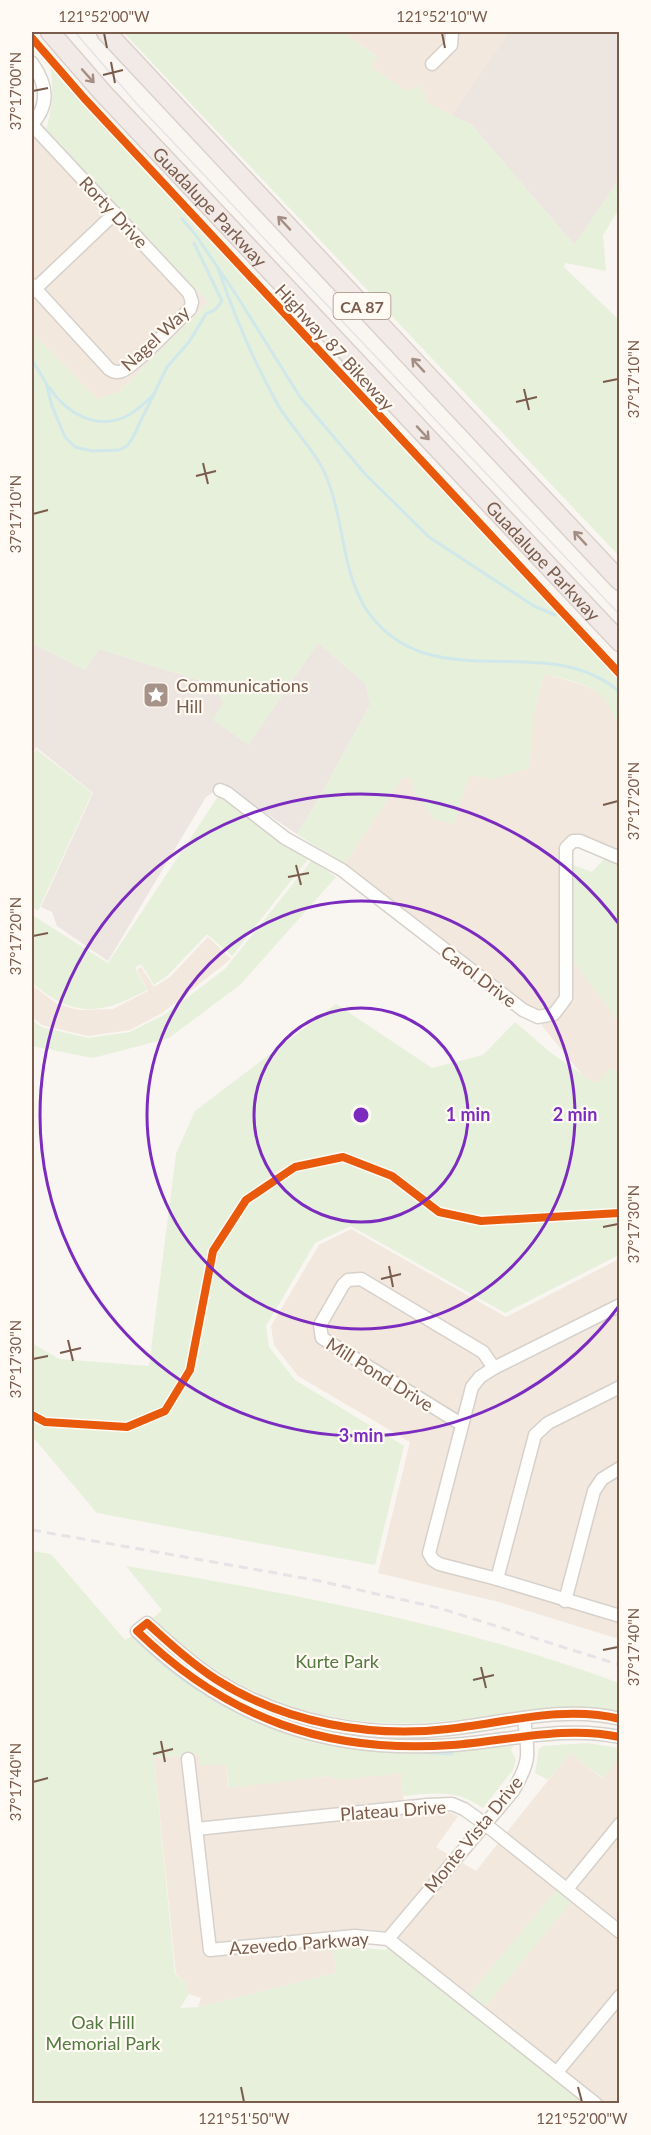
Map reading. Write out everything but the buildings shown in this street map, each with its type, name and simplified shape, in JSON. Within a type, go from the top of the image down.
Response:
[{"type":"highway","name":"Guadalupe Parkway","points":[[50,32],[102,92],[620,642]]},
{"type":"highway","name":"CA 87","points":[[106,32],[620,581]]},
{"type":"street","points":[[432,64],[451,45],[452,32]]},
{"type":"street","points":[[32,63],[39,73],[45,91],[40,117],[32,125]]},
{"type":"street","name":"Rorty Drive","points":[[32,125],[189,293],[192,302]]},
{"type":"street","points":[[33,287],[115,213]]},
{"type":"street","name":"Nagel Way","points":[[33,287],[109,369],[117,372],[123,371],[139,357],[190,309],[192,302]]},
{"type":"street","name":"Carol Drive","points":[[220,790],[228,793],[285,838],[342,870],[523,1010],[538,1017],[554,1014],[566,998],[568,926],[566,848],[573,841],[580,841],[620,858]]},
{"type":"street","name":"Mill Pond Drive","points":[[461,1424],[321,1338],[320,1325],[343,1285],[348,1280],[362,1279],[483,1352],[494,1368]]},
{"type":"street","points":[[620,1305],[494,1368],[480,1377],[471,1387],[429,1553],[439,1564],[550,1594],[565,1601],[620,1616]]},
{"type":"street","points":[[496,1579],[535,1435],[548,1423],[620,1387]]},
{"type":"street","points":[[565,1601],[594,1491],[602,1479],[620,1468]]},
{"type":"street","points":[[620,1719],[576,1714],[524,1718],[448,1729],[396,1732],[305,1719],[258,1702],[217,1680],[147,1623],[137,1631],[168,1661],[213,1692],[255,1715],[304,1733],[395,1746],[451,1745],[574,1731],[598,1732],[620,1737]]},
{"type":"street","name":"Monte Vista Drive","points":[[388,1939],[456,1855],[513,1791],[527,1767],[524,1718]]},
{"type":"street","points":[[188,1759],[196,1829]]},
{"type":"street","name":"Plateau Drive","points":[[196,1829],[452,1804],[464,1809],[485,1824],[620,1932]]},
{"type":"street","points":[[567,1889],[620,1824]]},
{"type":"street","name":"Azevedo Parkway","points":[[196,1829],[210,1950],[355,1936],[388,1939],[596,2103]]},
{"type":"street","points":[[557,2072],[620,1996]]},
{"type":"shaded area","points":[[342,32],[509,32],[451,116],[428,104],[423,91],[418,86],[407,91],[371,67],[377,56]]},
{"type":"shaded area","points":[[509,32],[619,32],[619,179],[575,246],[471,124],[451,116]]},
{"type":"shaded area","points":[[32,113],[208,302],[119,392],[97,399],[32,333]]},
{"type":"shaded area","points":[[32,643],[85,670],[99,649],[205,682],[220,695],[248,745],[318,643],[366,684],[370,705],[297,834],[223,785],[206,797],[108,961],[57,926],[52,912],[41,907],[93,793],[36,747],[32,754]]},
{"type":"shaded area","points":[[544,674],[581,684],[601,693],[613,709],[619,729],[619,852],[575,834],[559,844],[572,959],[619,1022],[619,1074],[610,1068],[593,1088],[529,1010],[344,864],[401,779],[410,777],[415,793],[469,775],[492,779],[535,708]]},
{"type":"shaded area","points":[[208,937],[231,959],[162,1013],[130,1030],[88,1036],[42,1025],[32,1017],[32,985],[57,1004],[78,1010],[113,1009],[148,991],[137,970],[141,967],[154,987],[170,977]]},
{"type":"shaded area","points":[[351,1229],[506,1317],[619,1259],[619,1639],[499,1602],[378,1573],[410,1442],[298,1376],[274,1345],[271,1326],[319,1245]]},
{"type":"shaded area","points":[[570,1753],[602,1778],[619,1758],[619,2103],[604,2103],[484,2008],[571,1901],[558,1890],[469,1995],[392,1932],[366,1929],[331,1931],[336,1973],[198,2007],[201,1998],[189,1994],[185,1982],[176,1974],[154,1758],[199,1754],[226,1764],[228,1787],[328,1776],[340,1780],[401,1773],[405,1814],[442,1810],[458,1816],[436,1847],[476,1871]]},
{"type":"green space","points":[[123,32],[342,32],[378,57],[371,67],[407,91],[418,86],[423,91],[428,104],[471,124],[574,245],[619,179],[619,209],[603,235],[606,271],[566,263],[564,267],[619,320],[619,556]]},
{"type":"green space","points":[[49,56],[239,267],[587,630],[619,668],[619,729],[607,703],[592,689],[583,684],[544,674],[535,708],[529,768],[492,779],[469,775],[454,824],[435,820],[415,793],[410,777],[401,779],[344,864],[297,834],[370,705],[366,684],[318,643],[248,745],[213,720],[223,702],[215,689],[205,682],[99,649],[85,670],[32,643],[32,333],[97,399],[119,392],[208,302],[46,129],[52,93]]},
{"type":"green space","points":[[36,749],[92,793],[38,911],[32,907],[32,757]]},
{"type":"green space","points":[[219,795],[309,858],[232,956],[207,934],[168,975],[154,985],[141,964],[135,968],[147,990],[101,1008],[74,1007],[47,994],[32,983],[32,915],[108,963]]},
{"type":"green space","points":[[608,855],[619,861],[619,1022],[572,959],[573,908],[570,864],[592,872]]},
{"type":"green space","points":[[312,860],[336,877],[241,984],[169,1038],[93,1058],[32,1046],[32,1020],[41,1027],[88,1038],[130,1032],[164,1015],[225,969]]},
{"type":"green space","points":[[336,1004],[432,1068],[483,1055],[515,1022],[551,1053],[596,1084],[610,1068],[619,1074],[619,1255],[505,1313],[351,1226],[315,1243],[266,1326],[269,1347],[295,1380],[404,1446],[375,1565],[97,1513],[32,1436],[32,1343],[59,1359],[149,1366],[176,1154],[195,1111]]},
{"type":"green space","name":"Oak Hill Memorial Park","points":[[32,1551],[51,1554],[125,1640],[135,1634],[205,1693],[357,1746],[424,1752],[513,1746],[511,1750],[516,1760],[513,1770],[483,1808],[455,1795],[435,1793],[403,1796],[401,1773],[340,1780],[328,1776],[229,1788],[226,1764],[200,1766],[199,1754],[154,1758],[175,1974],[185,1982],[189,1994],[180,2008],[198,2007],[336,1973],[333,1949],[355,1947],[385,1950],[389,1947],[584,2103],[32,2103]]},
{"type":"green space","name":"Kurte Park","points":[[126,1566],[314,1600],[437,1627],[499,1644],[619,1683],[619,1711],[557,1709],[413,1723],[371,1722],[331,1717],[292,1706],[255,1692],[220,1672],[186,1648],[153,1618],[162,1610]]},
{"type":"green space","points":[[588,1743],[619,1748],[619,1758],[603,1778],[570,1753],[548,1780],[535,1773],[539,1749],[543,1746]]},
{"type":"green space","points":[[557,1889],[572,1901],[484,2008],[469,1995]]},
{"type":"waterway","points":[[182,219],[195,234],[235,293],[300,397],[366,475],[429,537],[534,606],[555,615]]},
{"type":"waterway","points":[[32,360],[46,383],[52,406],[65,437],[75,447],[92,451],[119,450],[127,446],[167,367],[189,342],[206,314],[215,310],[222,301],[194,243]]},
{"type":"waterway","points":[[218,268],[245,338],[269,389],[284,414],[316,457],[326,476],[332,492],[351,575],[364,606],[376,622],[390,635],[424,653],[474,661],[525,662],[575,668],[598,677],[620,692]]},
{"type":"waterway","points":[[49,387],[73,412],[93,420],[104,421],[127,416],[154,395]]},
{"type":"waterway","points":[[133,1636],[182,1678],[236,1712],[295,1735],[358,1748]]},
{"type":"waterway","points":[[364,1749],[452,1754]]},
{"type":"tram line","points":[[75,32],[137,104],[620,615]]},
{"type":"railway","points":[[32,1530],[315,1580],[439,1608],[620,1665]]},
{"type":"cycle path","name":"Highway 87 Bikeway","points":[[32,38],[84,98],[620,674]]},
{"type":"cycle path","points":[[32,1415],[45,1422],[127,1427],[165,1411],[190,1370],[213,1251],[246,1200],[295,1167],[343,1157],[392,1176],[439,1212],[481,1221],[620,1213]]},
{"type":"cycle path","points":[[620,1719],[599,1715],[555,1714],[418,1731],[359,1729],[329,1724],[299,1717],[243,1695],[199,1667],[147,1623],[137,1631],[171,1662],[243,1708],[281,1724],[321,1736],[363,1743],[406,1746],[452,1745],[557,1733],[620,1737]]},
{"type":"place","name":"Communications Hill","points":[[156,695]]}]
